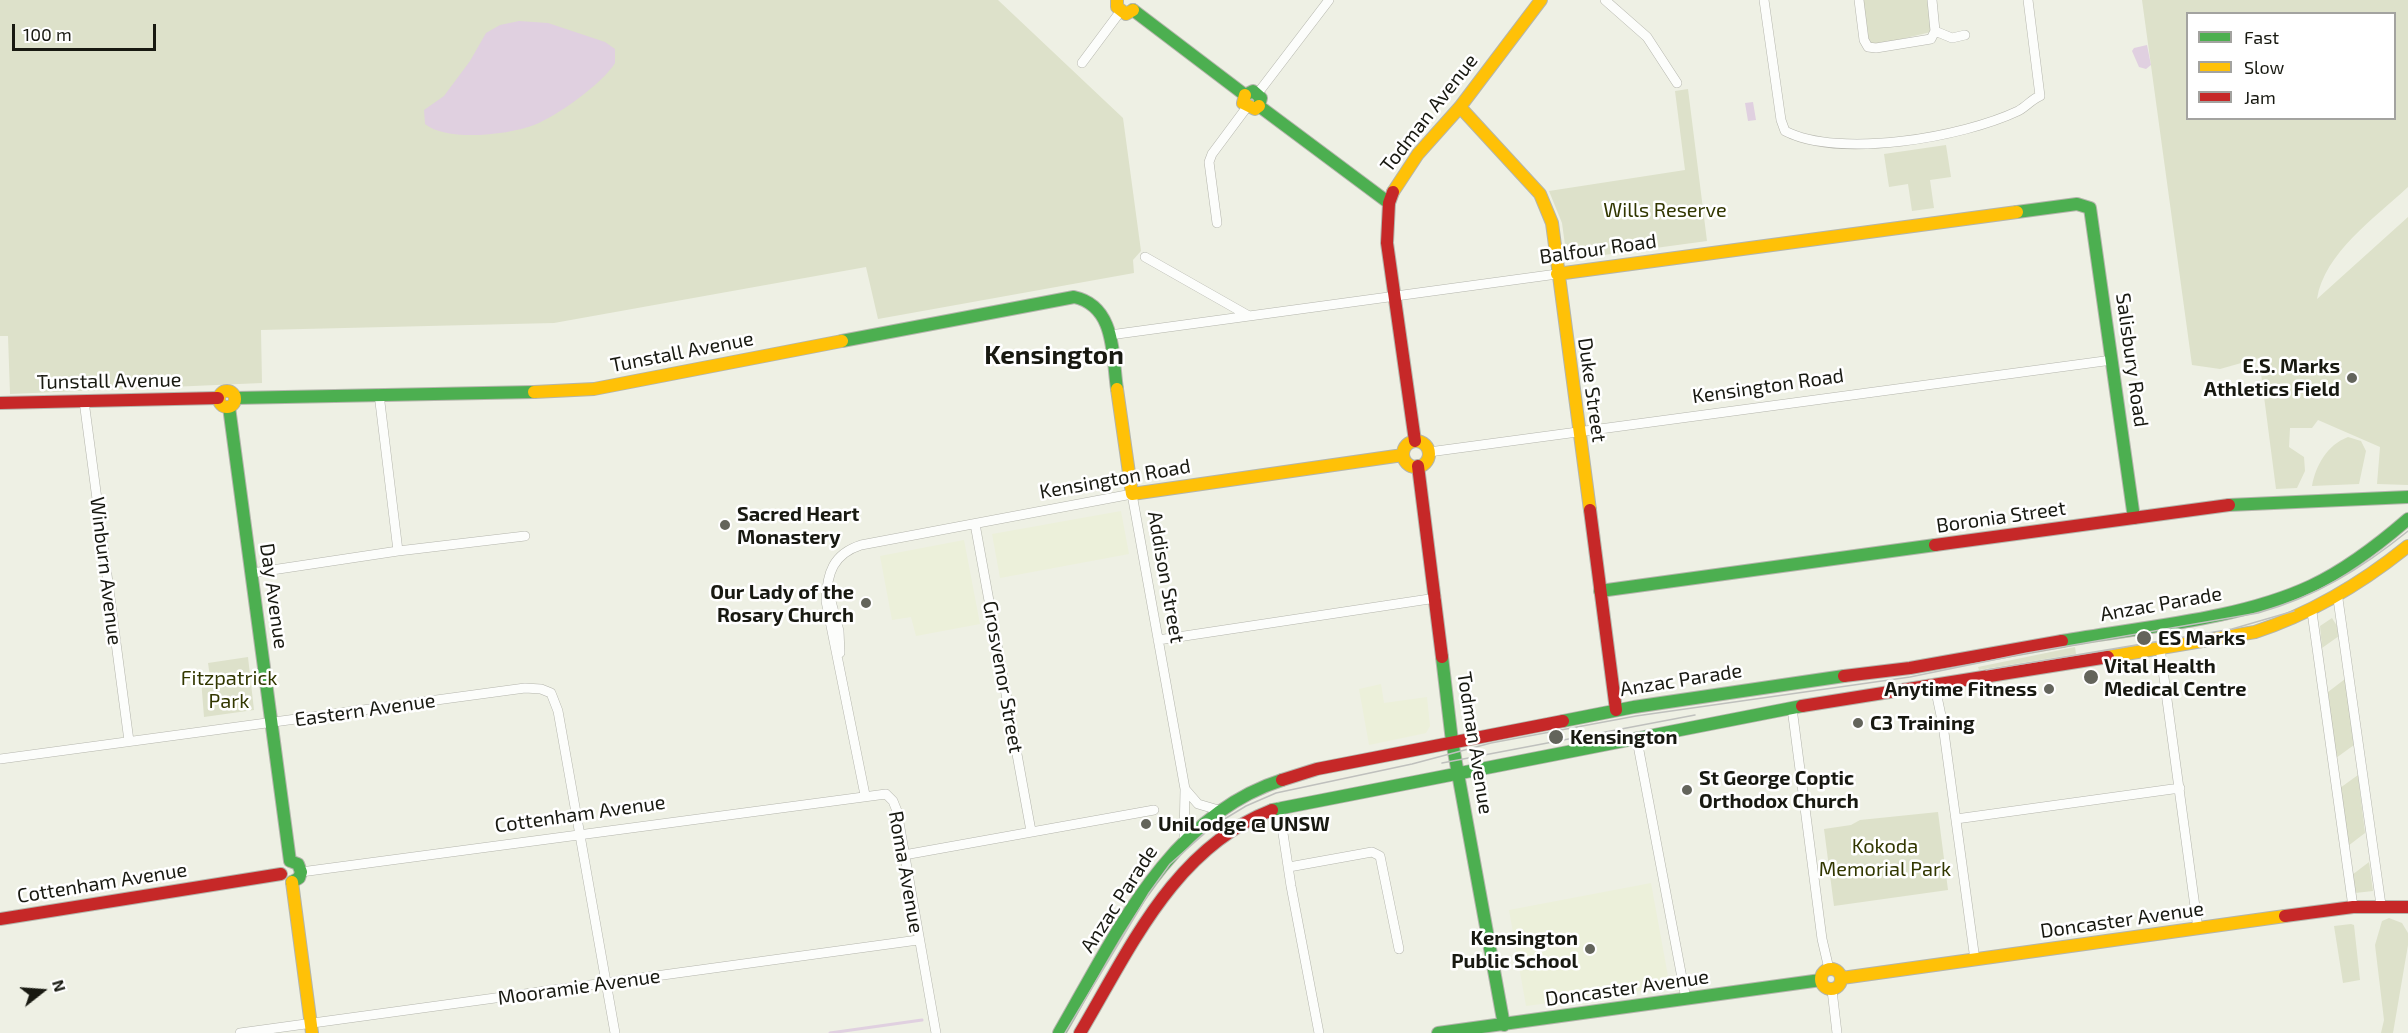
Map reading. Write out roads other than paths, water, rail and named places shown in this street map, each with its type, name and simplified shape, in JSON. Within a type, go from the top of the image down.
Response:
[{"type":"street","points":[[1217,223],[1209,162],[1212,154],[1329,0]]},
{"type":"street","name":"Todman Avenue","points":[[1415,441],[1386,232],[1389,203],[1396,186],[1418,154],[1460,107],[1540,0]]},
{"type":"street","points":[[1605,0],[1647,37],[1677,83]]},
{"type":"street","points":[[1764,0],[1781,120],[1785,131],[1794,136],[1852,143],[1913,141],[1947,134],[2018,111],[2040,96],[2028,0]]},
{"type":"street","points":[[1859,0],[1864,40],[1868,47],[1886,48],[1931,39],[1935,31],[1932,0]]},
{"type":"street","points":[[1082,63],[1126,6],[1389,203]]},
{"type":"street","points":[[1935,31],[1952,38],[1965,35]]},
{"type":"street","name":"Duke Street","points":[[1460,107],[1540,194],[1551,223],[1617,710]]},
{"type":"street","name":"Balfour Road","points":[[1110,335],[2077,204],[2090,208]]},
{"type":"street","name":"Salisbury Road","points":[[2090,208],[2134,518]]},
{"type":"street","points":[[1145,257],[1249,316]]},
{"type":"street","name":"Tunstall Avenue","points":[[0,403],[218,398],[221,405],[232,402],[379,394],[543,392],[594,389],[1061,297],[1086,299],[1095,305],[1107,322],[1110,335]]},
{"type":"street","name":"Addison Street","points":[[1110,335],[1132,494],[1185,789],[1184,839]]},
{"type":"street","name":"Kensington Road","points":[[1428,452],[2112,360]]},
{"type":"street","points":[[379,394],[398,551]]},
{"type":"street","name":"Winburn Avenue","points":[[84,401],[129,741]]},
{"type":"street","name":"Day Avenue","points":[[232,402],[290,861]]},
{"type":"street","points":[[1415,441],[1422,442],[1428,452],[1427,460],[1418,466],[1407,462],[1403,455],[1408,444],[1415,441]]},
{"type":"street","name":"Kensington Road","points":[[838,557],[861,545],[1132,494],[1403,455]]},
{"type":"street","name":"Todman Avenue","points":[[1418,466],[1452,741],[1504,1025]]},
{"type":"street","name":"Boronia Street","points":[[1600,591],[2265,502],[2408,497]]},
{"type":"street","name":"Anzac Parade","points":[[1059,1033],[1141,894],[1184,839],[1222,811],[1260,788],[1298,773],[1617,710],[1792,682],[1910,668],[2239,610],[2283,598],[2328,580],[2373,550],[2408,519]]},
{"type":"street","name":"Grosvenor Street","points":[[975,524],[1031,831]]},
{"type":"street","points":[[252,573],[398,551],[525,536]]},
{"type":"street","name":"Anzac Parade","points":[[1080,1033],[1153,910],[1181,872],[1205,849],[1230,830],[1256,816],[1280,807],[1637,740],[1792,708],[1935,687],[2255,632],[2312,612],[2338,599],[2408,546]]},
{"type":"street","name":"Roma Avenue","points":[[838,557],[829,572],[826,585],[839,631],[840,666],[865,795],[886,794],[893,801],[936,1033]]},
{"type":"street","points":[[1158,640],[1436,598]]},
{"type":"street","points":[[2338,599],[2381,905]]},
{"type":"street","points":[[2312,612],[2353,907]]},
{"type":"street","points":[[2160,648],[2198,929]]},
{"type":"street","points":[[1935,687],[1943,725],[1975,960]]},
{"type":"street","name":"Eastern Avenue","points":[[0,759],[525,688],[541,688],[551,693],[558,711],[580,834]]},
{"type":"street","points":[[1792,708],[1822,939],[1829,969]]},
{"type":"street","points":[[1637,740],[1686,999]]},
{"type":"street","points":[[1956,819],[2180,788]]},
{"type":"street","points":[[1185,789],[1198,804],[1222,811]]},
{"type":"street","name":"Cottenham Avenue","points":[[301,872],[865,795]]},
{"type":"street","points":[[1280,807],[1319,1033]]},
{"type":"street","points":[[903,855],[1154,810]]},
{"type":"street","points":[[580,834],[615,1033]]},
{"type":"street","points":[[1289,867],[1376,853],[1380,856],[1399,949]]},
{"type":"street","points":[[290,861],[298,864],[301,872],[299,878],[292,882],[285,880],[280,874],[282,866],[290,861]]},
{"type":"street","name":"Cottenham Avenue","points":[[0,919],[280,874]]},
{"type":"street","points":[[292,882],[312,1028]]},
{"type":"street","name":"Doncaster Avenue","points":[[1842,978],[2353,907],[2381,905],[2408,907]]},
{"type":"street","name":"Mooramie Avenue","points":[[240,1033],[312,1028],[605,983],[918,940]]},
{"type":"street","points":[[1829,969],[1839,972],[1842,978],[1840,985],[1832,990],[1825,988],[1821,980],[1823,972],[1829,969]]},
{"type":"street","name":"Doncaster Avenue","points":[[1438,1033],[1821,980]]},
{"type":"street","points":[[1832,990],[1837,1033]]},
{"type":"waterway","points":[[830,1033],[922,1020]]},
{"type":"tram line","points":[[1065,1033],[1149,893],[1170,864],[1213,826],[1246,806],[1276,793],[1412,764],[1491,743],[1636,716],[1910,677],[2027,653],[2258,613],[2299,599],[2338,580],[2408,531]]},
{"type":"tram line","points":[[1986,670],[2232,629],[2294,611]]},
{"type":"tram line","points":[[1442,763],[1695,715]]},
{"type":"place","name":"E.S. Marks Athletics Field","points":[[2352,378]]},
{"type":"place","name":"Sacred Heart Monastery","points":[[725,525]]},
{"type":"place","name":"Our Lady of the Rosary Church","points":[[866,603]]},
{"type":"place","name":"ES Marks","points":[[2144,638]]},
{"type":"place","name":"Vital Health Medical Centre","points":[[2091,677]]},
{"type":"place","name":"Anytime Fitness","points":[[2049,689]]},
{"type":"place","name":"C3 Training","points":[[1858,723]]},
{"type":"place","name":"Kensington","points":[[1556,737]]},
{"type":"place","name":"St George Coptic Orthodox Church","points":[[1687,790]]},
{"type":"place","name":"UniLodge @ UNSW","points":[[1146,824]]},
{"type":"place","name":"Kensington Public School","points":[[1590,949]]},
{"type":"district","name":"Kensington","points":[[1054,355]]},
{"type":"park label","name":"Wills Reserve","points":[[1665,210]]},
{"type":"park label","name":"Fitzpatrick Park","points":[[229,690]]},
{"type":"park label","name":"Kokoda Memorial Park","points":[[1885,858]]}]
